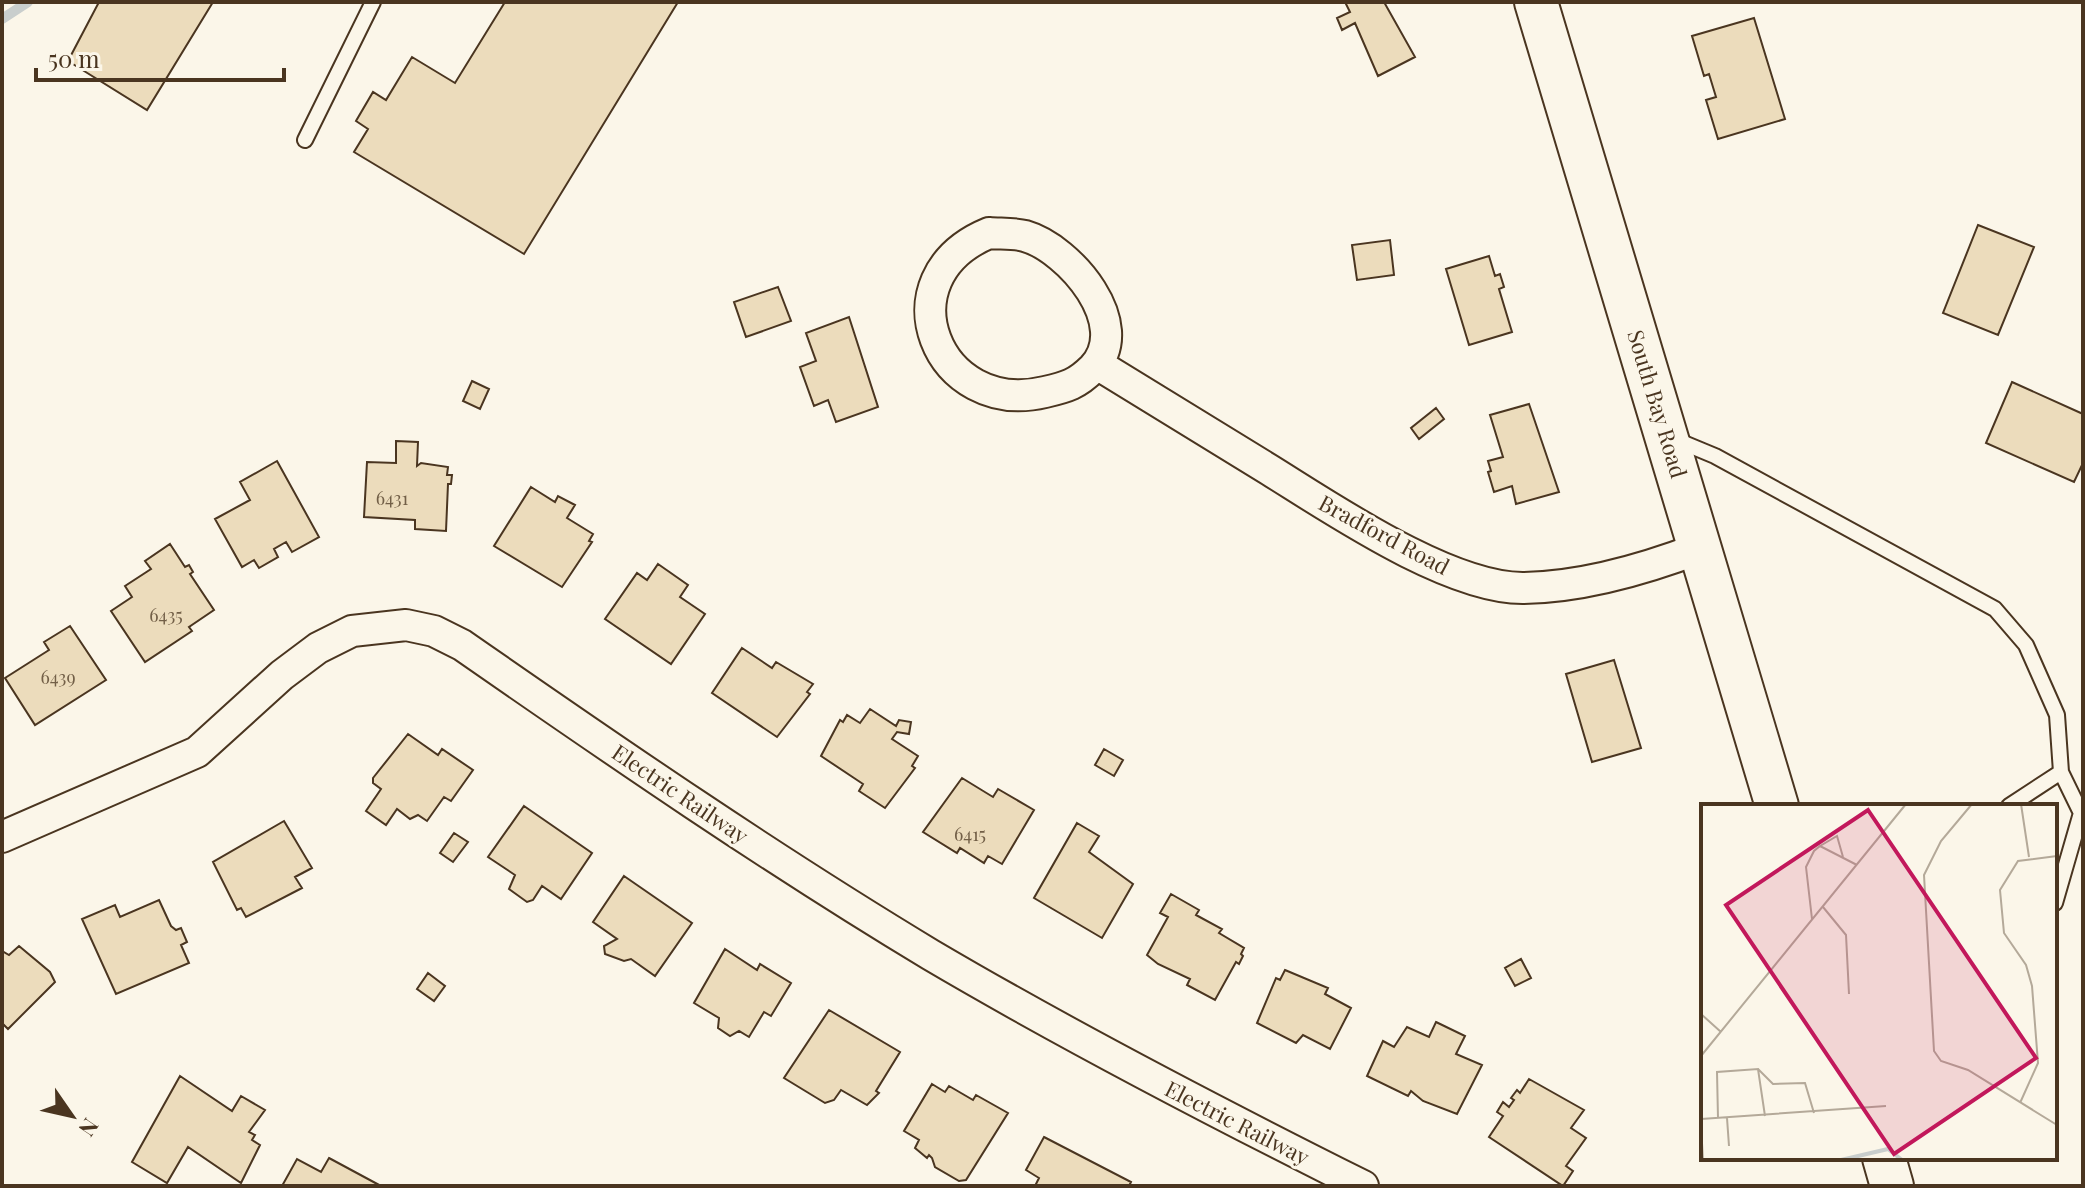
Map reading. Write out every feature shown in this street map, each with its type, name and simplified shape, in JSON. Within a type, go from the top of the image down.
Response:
[{"type":"street","name":"South Bay Road","points":[[1536,2],[1776,804]]},
{"type":"street","points":[[989,233],[1026,236],[1072,263],[1095,292],[1105,334],[1097,364],[1077,385],[1026,397],[974,385],[945,361],[931,334],[931,291],[938,272],[966,243],[989,233]]},
{"type":"street","name":"Bradford Road","points":[[1097,364],[1341,515],[1447,571],[1521,588],[1570,583],[1654,566],[1700,548]]},
{"type":"street","name":"Electric Railway","points":[[2,837],[197,752],[294,666],[318,648],[352,631],[406,625],[434,631],[462,645],[686,800],[931,954],[1151,1079],[1363,1186]]},
{"type":"street","points":[[1885,1160],[1892,1186]]},
{"type":"lane","points":[[305,140],[373,2]]},
{"type":"lane","points":[[1666,436],[1715,456],[1995,609],[2026,645],[2057,715],[2061,772],[2081,813],[2057,896]]},
{"type":"lane","points":[[2012,804],[2061,772]]},
{"type":"building","points":[[99,2],[213,2],[147,110],[68,61]]},
{"type":"building","points":[[505,2],[678,2],[524,254],[354,152],[368,129],[356,121],[373,92],[386,100],[412,57],[455,83]]},
{"type":"building","points":[[1345,2],[1384,2],[1415,57],[1378,76],[1355,23],[1342,30],[1337,18],[1350,12]]},
{"type":"building","points":[[1754,18],[1785,119],[1718,139],[1706,100],[1716,97],[1709,74],[1704,76],[1692,36]]},
{"type":"building","points":[[1978,225],[2034,247],[1998,335],[1943,313]]},
{"type":"building","points":[[1390,240],[1394,275],[1357,280],[1352,245]]},
{"type":"building","points":[[1489,256],[1495,276],[1500,274],[1504,287],[1499,289],[1512,332],[1469,345],[1446,269]]},
{"type":"building","points":[[778,287],[791,321],[746,337],[734,302]]},
{"type":"building","points":[[849,317],[878,407],[836,422],[828,400],[814,406],[800,367],[816,361],[806,333]]},
{"type":"building","points":[[472,381],[489,389],[480,409],[463,401]]},
{"type":"building","points":[[2012,382],[2083,414],[2083,463],[2074,482],[1986,443]]},
{"type":"building","points":[[1529,404],[1559,492],[1516,504],[1512,486],[1494,492],[1488,472],[1491,471],[1488,461],[1503,457],[1490,415]]},
{"type":"building","points":[[1436,408],[1444,419],[1419,439],[1411,428]]},
{"type":"building","points":[[396,441],[418,442],[417,466],[421,463],[448,467],[447,475],[452,475],[451,484],[448,484],[446,531],[415,529],[415,520],[364,517],[367,462],[396,463]]},
{"type":"building","points":[[277,461],[319,537],[292,552],[286,542],[274,549],[278,557],[259,568],[254,560],[242,567],[215,519],[250,500],[240,482]]},
{"type":"building","points":[[531,487],[555,502],[558,496],[575,505],[567,518],[593,534],[589,541],[592,542],[562,587],[494,546]]},
{"type":"building","points":[[170,544],[185,567],[189,565],[193,572],[190,574],[214,610],[189,627],[192,631],[145,662],[111,611],[132,597],[125,586],[151,569],[145,561]]},
{"type":"building","points":[[658,564],[688,585],[680,597],[705,614],[671,664],[605,619],[637,573],[647,580]]},
{"type":"building","points":[[70,626],[106,680],[35,725],[5,678],[49,650],[44,642]]},
{"type":"building","points":[[742,648],[772,668],[776,662],[813,684],[807,692],[810,694],[777,737],[712,693]]},
{"type":"building","points":[[1614,660],[1641,748],[1592,762],[1566,674]]},
{"type":"building","points":[[870,709],[896,726],[899,720],[911,722],[909,734],[897,732],[892,739],[918,756],[912,766],[915,768],[885,808],[859,791],[863,784],[821,756],[840,720],[843,722],[847,715],[860,723]]},
{"type":"building","points":[[408,734],[438,755],[442,749],[473,770],[451,801],[444,797],[427,821],[418,815],[410,819],[397,809],[386,825],[366,811],[381,789],[373,783],[373,778]]},
{"type":"building","points":[[1104,749],[1123,760],[1114,776],[1095,765]]},
{"type":"building","points":[[962,778],[993,797],[998,789],[1034,810],[1002,864],[988,856],[984,863],[960,848],[957,853],[923,832]]},
{"type":"building","points":[[524,806],[592,853],[561,899],[542,886],[533,900],[527,902],[509,889],[515,875],[488,857]]},
{"type":"building","points":[[284,821],[312,868],[295,877],[302,888],[246,917],[241,908],[237,910],[213,862]]},
{"type":"building","points":[[1077,823],[1099,836],[1089,852],[1133,884],[1102,938],[1034,898]]},
{"type":"building","points":[[454,833],[468,842],[453,862],[440,853]]},
{"type":"building","points":[[624,876],[692,923],[655,976],[631,959],[624,961],[605,954],[604,946],[617,939],[593,922]]},
{"type":"building","points":[[1171,894],[1199,910],[1196,915],[1222,929],[1219,933],[1244,948],[1239,964],[1236,962],[1215,1000],[1187,985],[1190,979],[1158,964],[1147,955],[1168,917],[1160,913]]},
{"type":"building","points":[[159,900],[171,926],[176,930],[181,928],[187,942],[181,945],[189,963],[116,994],[82,919],[115,905],[120,917]]},
{"type":"building","points":[[19,946],[50,972],[55,982],[8,1029],[2,1023],[2,951],[9,955]]},
{"type":"building","points":[[725,949],[757,970],[760,964],[791,983],[771,1016],[764,1012],[749,1037],[739,1031],[730,1036],[718,1028],[719,1018],[694,1003]]},
{"type":"building","points":[[1521,959],[1531,978],[1515,986],[1505,968]]},
{"type":"building","points":[[1285,970],[1328,988],[1325,994],[1351,1008],[1330,1049],[1303,1035],[1296,1043],[1257,1023],[1276,978],[1280,980]]},
{"type":"building","points":[[428,973],[445,986],[434,1001],[417,989]]},
{"type":"building","points":[[829,1010],[900,1052],[876,1091],[879,1093],[867,1105],[841,1090],[834,1100],[825,1103],[784,1078]]},
{"type":"building","points":[[1436,1022],[1465,1036],[1456,1054],[1482,1065],[1457,1114],[1423,1101],[1411,1091],[1408,1096],[1367,1076],[1383,1041],[1394,1047],[1407,1027],[1429,1037]]},
{"type":"building","points":[[180,1076],[232,1111],[241,1096],[265,1110],[249,1132],[255,1135],[252,1140],[260,1145],[241,1183],[188,1147],[167,1183],[132,1162]]},
{"type":"building","points":[[1529,1079],[1584,1110],[1571,1128],[1586,1138],[1566,1166],[1573,1171],[1563,1186],[1489,1137],[1503,1116],[1497,1112],[1503,1102],[1509,1107],[1514,1100],[1511,1098],[1517,1090],[1520,1093]]},
{"type":"building","points":[[932,1084],[945,1092],[949,1086],[973,1100],[976,1095],[1008,1113],[966,1180],[959,1181],[935,1167],[929,1155],[927,1158],[915,1148],[919,1140],[904,1131]]},
{"type":"building","points":[[1044,1137],[1131,1182],[1129,1186],[1035,1186],[1039,1178],[1026,1170]]},
{"type":"building","points":[[329,1158],[381,1186],[282,1186],[297,1159],[321,1172]]},
{"type":"waterway","points":[[2,19],[28,2]]}]
